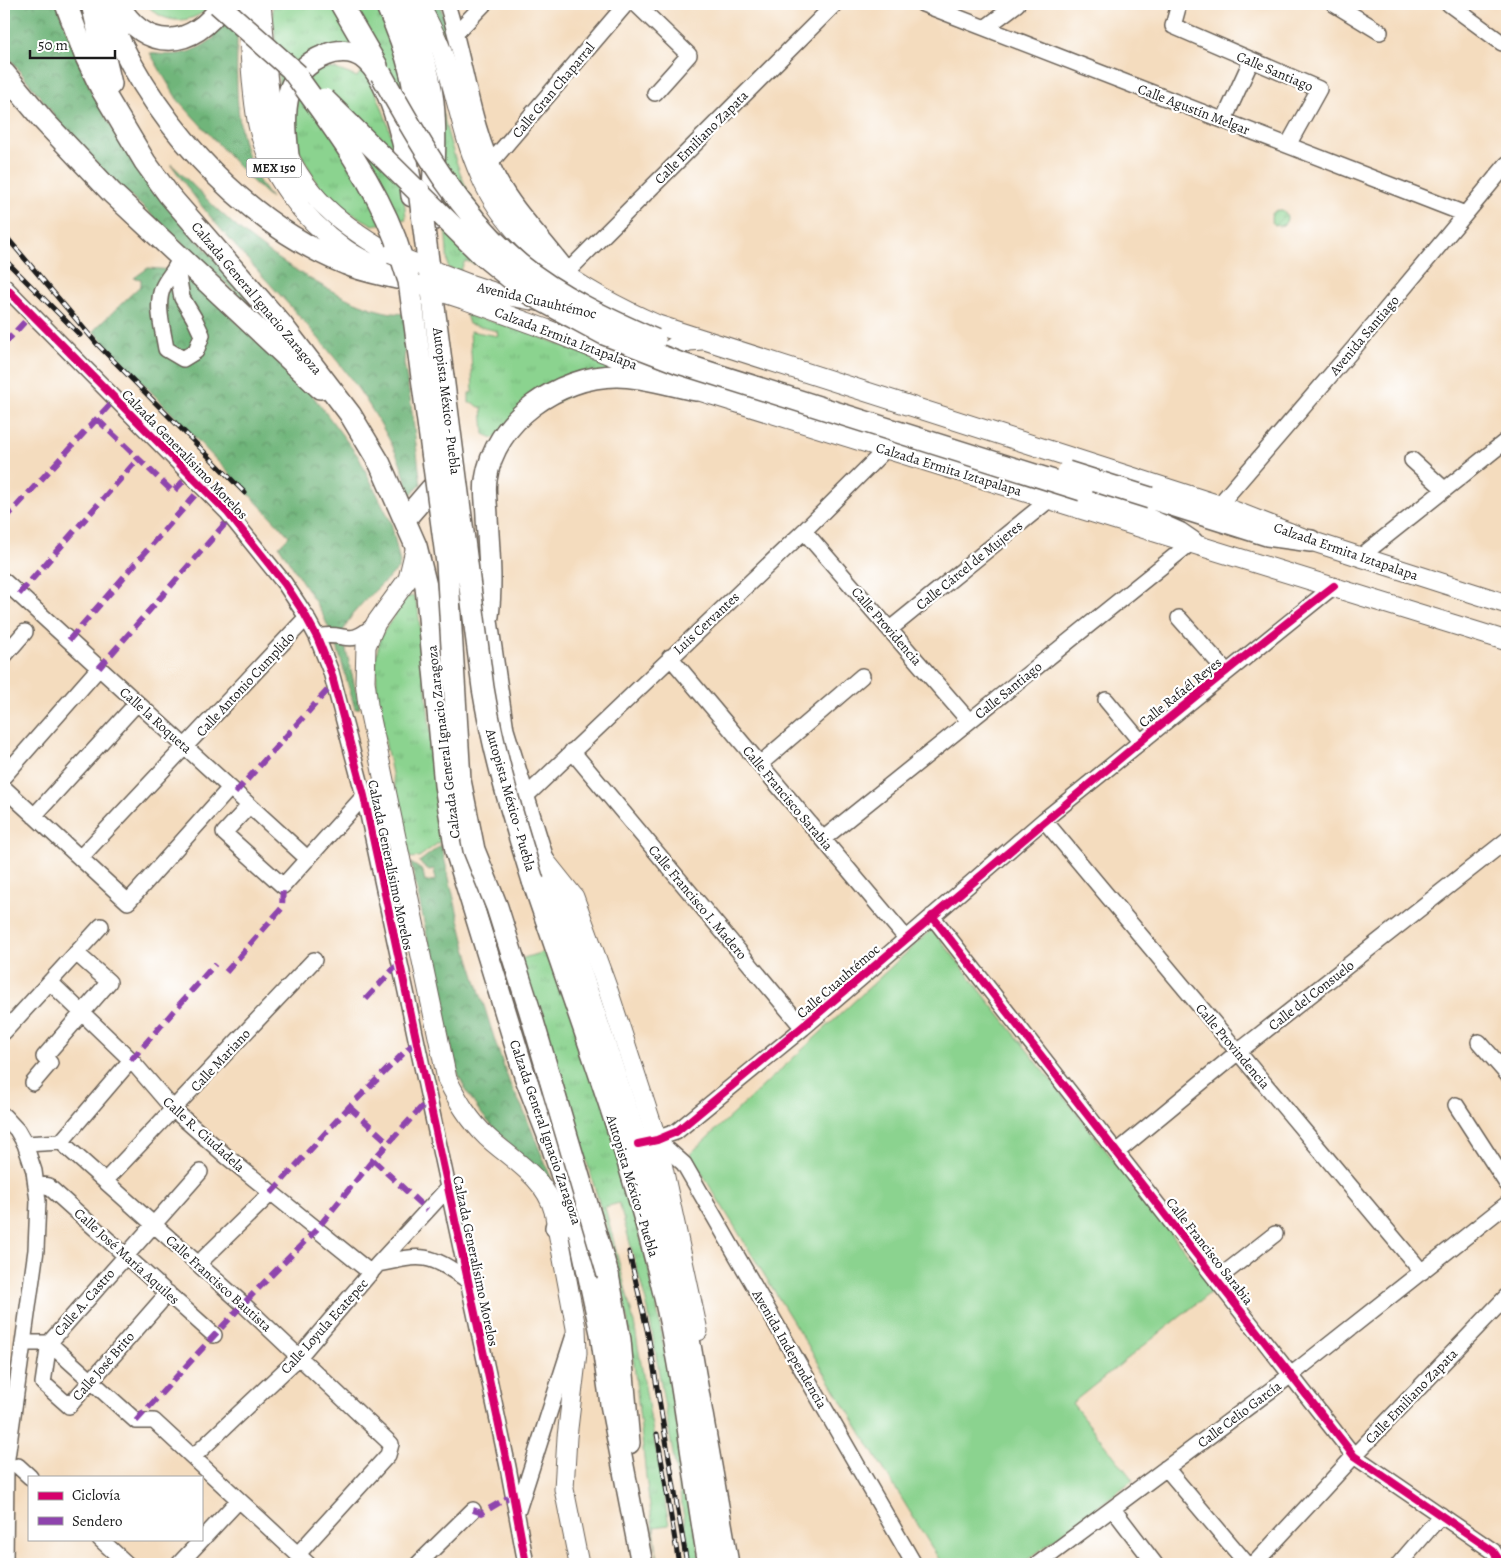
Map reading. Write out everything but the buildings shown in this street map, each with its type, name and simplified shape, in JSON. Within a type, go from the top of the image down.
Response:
[{"type":"highway","name":"Calzada General Ignacio Zaragoza","points":[[66,4],[85,54],[144,162],[169,195],[282,325],[350,414],[380,464],[406,518],[416,546],[426,586],[445,785],[456,851],[525,1076],[552,1144],[577,1221],[601,1333],[611,1404],[642,1564]]},
{"type":"highway","points":[[92,4],[104,64],[124,127]]},
{"type":"highway","points":[[104,4],[118,39],[145,87],[188,146],[210,169],[267,218],[324,255],[366,271],[403,280]]},
{"type":"highway","points":[[118,4],[126,18],[139,30],[154,38],[171,40],[184,38],[198,31],[215,16],[223,4]]},
{"type":"highway","points":[[218,4],[289,66],[346,120],[481,254],[530,294],[565,315],[637,348],[679,363],[1082,490],[1179,533],[1192,542]]},
{"type":"highway","name":"Autopista México - Puebla","points":[[341,4],[381,74],[407,142],[422,204],[483,688],[492,743],[509,806],[626,1157],[649,1237],[671,1324],[709,1564]]},
{"type":"highway","points":[[386,4],[407,55],[414,81],[418,109],[425,328],[450,477],[471,575],[487,621],[503,730],[542,856],[648,1142],[686,1322],[728,1564]]},
{"type":"highway","points":[[402,4],[426,68],[433,102],[431,318],[471,575]]},
{"type":"highway","points":[[288,156],[285,110],[288,94],[297,76],[312,62],[330,53],[352,52],[363,58],[382,83],[400,128],[408,165],[416,246],[431,489],[440,553],[442,622],[433,660]]},
{"type":"highway","name":"Autopista México - Puebla","points":[[289,66],[337,132],[365,177],[394,237],[403,280],[447,563],[460,780],[474,850],[497,908],[608,1275],[620,1340],[628,1405],[633,1515]]},
{"type":"highway","points":[[4,73],[85,166],[179,262],[350,414]]},
{"type":"highway","points":[[381,74],[422,147],[468,213],[520,265],[565,295],[630,329],[678,350],[1267,535],[1311,541]]},
{"type":"highway","points":[[487,621],[492,589],[486,482],[494,451],[509,429],[542,399],[572,384],[592,378],[618,376],[687,386]]},
{"type":"highway","points":[[406,518],[431,489]]},
{"type":"highway","points":[[556,1226],[577,1221]]},
{"type":"main road","name":"MEX 150","points":[[246,4],[258,126],[266,151],[280,180],[318,227],[345,249],[403,280]]},
{"type":"main road","name":"Avenida Cuauhtémoc","points":[[261,4],[275,120],[288,156],[316,200],[355,234],[466,291],[499,294],[658,325]]},
{"type":"main road","name":"Calzada Ermita Iztapalapa","points":[[419,4],[465,104],[497,206],[519,233],[567,273],[614,305],[658,325],[1219,505],[1311,541],[1507,604]]},
{"type":"main road","name":"Calzada Ermita Iztapalapa","points":[[403,280],[466,291],[546,329],[687,386],[1507,641]]},
{"type":"main road","points":[[687,386],[667,370],[665,363],[668,352],[677,345],[706,340]]},
{"type":"main road","points":[[416,546],[408,579],[376,623],[366,646],[364,660],[368,705],[447,1080],[469,1118],[487,1137],[536,1179],[551,1200],[576,1328],[576,1353],[564,1473],[565,1499],[579,1564]]},
{"type":"main road","points":[[648,1142],[699,1334],[736,1564]]},
{"type":"street","name":"Calzada Ermita Iztapalapa","points":[[447,4],[456,33],[465,104]]},
{"type":"street","points":[[456,33],[484,4]]},
{"type":"street","name":"Calle Gran Chaparral","points":[[486,169],[626,4]]},
{"type":"street","points":[[636,4],[688,55],[655,93]]},
{"type":"street","name":"Calle Emiliano Zapata","points":[[567,273],[835,4]]},
{"type":"street","name":"Calle Agustín Melgar","points":[[923,4],[1465,214]]},
{"type":"street","points":[[985,28],[1017,4]]},
{"type":"street","name":"Calle Santiago","points":[[1179,4],[1173,26],[1319,89],[1288,145]]},
{"type":"street","points":[[1334,4],[1380,32]]},
{"type":"street","points":[[1449,4],[1502,43]]},
{"type":"street","points":[[1224,120],[1251,61]]},
{"type":"street","name":"Avenida Santiago","points":[[1219,505],[1354,348],[1507,164]]},
{"type":"street","points":[[179,262],[182,298],[202,335],[196,351],[183,359],[166,349],[159,300],[164,285],[179,262]]},
{"type":"street","name":"Calzada Generalísimo Morelos","points":[[4,286],[228,513],[285,584],[317,636],[331,672],[364,796],[510,1476],[526,1564]]},
{"type":"street","points":[[4,300],[23,306]]},
{"type":"street","points":[[1360,557],[1507,440]]},
{"type":"street","name":"Luis Cervantes","points":[[525,797],[804,531],[886,449]]},
{"type":"street","points":[[1412,460],[1444,489]]},
{"type":"street","name":"Calle Cárcel de Mujeres","points":[[890,629],[1049,500]]},
{"type":"street","name":"Calle Providencia","points":[[804,531],[969,721]]},
{"type":"street","name":"Calle Santiago","points":[[823,839],[1192,542]]},
{"type":"street","name":"Calle la Roqueta","points":[[4,581],[308,859]]},
{"type":"street","name":"Calle Rafaél Reyes","points":[[1044,820],[1226,671],[1334,586]]},
{"type":"street","name":"Calle Antonio Cumplido","points":[[80,858],[186,748],[307,617]]},
{"type":"street","points":[[1179,618],[1226,671]]},
{"type":"street","points":[[317,636],[333,634],[354,639],[366,633],[376,623]]},
{"type":"street","points":[[4,656],[25,632]]},
{"type":"street","name":"Calle Francisco Sarabia","points":[[670,658],[906,938]]},
{"type":"street","points":[[4,776],[100,668]]},
{"type":"street","points":[[760,764],[862,676]]},
{"type":"street","points":[[1106,700],[1140,741]]},
{"type":"street","points":[[34,816],[137,703]]},
{"type":"street","name":"Calle Francisco I. Madero","points":[[572,751],[803,1028]]},
{"type":"street","points":[[4,788],[128,902],[230,788]]},
{"type":"street","points":[[249,806],[224,833],[283,886],[364,796]]},
{"type":"street","name":"Calle Cuauhtémoc","points":[[648,1142],[676,1132],[803,1028],[1044,820]]},
{"type":"street","name":"Calle Provindencia","points":[[1044,820],[1422,1272]]},
{"type":"street","name":"Calle del Consuelo","points":[[1117,1152],[1238,1052],[1507,840]]},
{"type":"street","name":"Calle Francisco Sarabia","points":[[932,916],[1354,1456],[1494,1551],[1502,1564]]},
{"type":"street","points":[[4,1032],[101,926]]},
{"type":"street","points":[[33,1083],[50,1062],[44,1057],[109,982],[76,953]]},
{"type":"street","name":"Calle Mariano","points":[[105,1181],[314,960]]},
{"type":"street","name":"Calle R. Ciudadela","points":[[50,982],[130,1060],[174,1110],[270,1192],[375,1269]]},
{"type":"street","points":[[1480,1042],[1507,1074]]},
{"type":"street","points":[[25,1144],[60,1142],[130,1060]]},
{"type":"street","points":[[1456,1105],[1507,1184]]},
{"type":"street","points":[[4,1116],[17,1130],[25,1144],[36,1184],[38,1201],[36,1250],[6,1465],[5,1564]]},
{"type":"street","name":"Calle Francisco Bautista","points":[[60,1142],[198,1264],[391,1444],[388,1455],[303,1559]]},
{"type":"street","name":"Avenida Independencia","points":[[648,1142],[684,1164],[914,1564]]},
{"type":"street","name":"Calle A. Castro","points":[[49,1343],[200,1172]]},
{"type":"street","name":"Calle José María Aquiles","points":[[36,1184],[48,1186],[214,1335]]},
{"type":"street","name":"Calle Loyula Ecatepec","points":[[193,1457],[299,1357],[448,1188]]},
{"type":"street","points":[[198,1264],[270,1192]]},
{"type":"street","name":"Calle Celio García","points":[[1038,1564],[1291,1375],[1507,1204]]},
{"type":"street","points":[[1216,1280],[1275,1234]]},
{"type":"street","points":[[375,1269],[409,1258],[426,1257],[442,1263],[467,1280]]},
{"type":"street","name":"Calle José Brito","points":[[49,1343],[43,1383],[70,1406],[90,1380],[168,1293]]},
{"type":"street","name":"Calle Emiliano Zapata","points":[[1254,1564],[1354,1456],[1506,1301]]},
{"type":"street","points":[[516,1514],[576,1328]]},
{"type":"street","points":[[23,1343],[49,1343],[136,1421],[154,1421],[303,1559]]},
{"type":"street","points":[[18,1466],[29,1476]]},
{"type":"street","points":[[1166,1468],[1247,1564]]},
{"type":"street","points":[[202,1539],[239,1500]]},
{"type":"street","points":[[1113,1509],[1155,1564]]},
{"type":"street","points":[[418,1564],[473,1510]]},
{"type":"street","points":[[1399,1564],[1441,1515]]},
{"type":"street","points":[[101,1540],[127,1564]]},
{"type":"street","points":[[179,1564],[202,1540]]},
{"type":"green space","points":[[4,4],[57,4],[91,91],[128,156],[150,186],[278,331],[109,176],[54,117],[4,51]]},
{"type":"green space","points":[[146,4],[214,4],[197,16],[180,20],[162,17]]},
{"type":"green space","points":[[232,4],[237,4],[237,79],[241,130],[247,154],[257,177],[271,198],[251,180],[177,99],[150,53],[168,55],[184,53],[207,43],[215,37],[211,32]]},
{"type":"green space","points":[[272,4],[379,4],[413,112],[350,46],[280,97]]},
{"type":"green space","points":[[430,4],[440,4],[463,84]]},
{"type":"green space","points":[[364,67],[381,104],[393,141],[398,160],[406,219],[373,225],[335,204],[319,187],[296,144],[296,89],[319,68],[336,69],[357,77]]},
{"type":"green space","points":[[436,89],[454,156],[470,195],[490,228],[529,279],[465,261],[460,272],[448,268]]},
{"type":"green space","points":[[171,164],[246,235],[289,266],[340,295],[365,306],[388,312],[407,313],[408,342],[405,349],[404,363],[421,485],[410,495],[400,462],[378,420],[352,381],[323,344],[229,238]]},
{"type":"green space","points":[[1279,210],[1287,218],[1279,226],[1271,218]]},
{"type":"green space","points":[[148,268],[184,271],[313,396],[358,456],[391,522],[400,563],[398,569],[352,615],[342,633],[360,708],[355,709],[337,646],[321,611],[279,546],[289,536],[93,331],[141,285],[141,279],[134,278]]},
{"type":"green space","points":[[466,315],[516,328],[630,371],[614,370],[493,438],[484,434],[482,407],[469,403],[469,393],[473,392],[470,331],[498,336],[497,331],[469,324]]},
{"type":"green space","points":[[414,596],[418,608],[441,841],[419,857],[410,858],[381,722],[377,698],[376,656],[381,636],[407,597]]},
{"type":"green space","points":[[441,845],[466,948],[496,1044],[510,1084],[522,1107],[557,1192],[542,1174],[502,1137],[481,1113],[463,1085],[456,1068],[411,863],[423,871],[425,882],[436,880],[434,869],[429,870],[419,862]]},
{"type":"green space","points":[[932,929],[1215,1289],[1072,1403],[1133,1480],[1022,1564],[942,1564],[690,1154]]},
{"type":"green space","points":[[566,945],[654,1291],[701,1564],[692,1564],[648,1309],[619,1203],[605,1207],[634,1323],[669,1525],[654,1527],[658,1564],[646,1477],[632,1345],[614,1252],[576,1126],[560,1132],[504,964]]},
{"type":"railway","points":[[4,234],[97,344],[245,493]]},
{"type":"railway","points":[[4,259],[80,335]]},
{"type":"railway","points":[[629,1252],[648,1334],[687,1564]]},
{"type":"railway","points":[[657,1434],[679,1564]]},
{"type":"marked path","points":[[4,344],[32,314]]},
{"type":"marked path","points":[[4,520],[115,399]]},
{"type":"marked path","points":[[97,419],[173,492],[190,474]]},
{"type":"marked path","points":[[19,594],[138,459]]},
{"type":"marked path","points":[[69,640],[202,487]]},
{"type":"marked path","points":[[99,668],[231,517]]},
{"type":"marked path","points":[[235,793],[334,683]]},
{"type":"marked path","points":[[226,972],[282,908],[283,886]]},
{"type":"marked path","points":[[366,999],[400,962]]},
{"type":"marked path","points":[[131,1060],[215,964]]},
{"type":"marked path","points":[[271,1193],[349,1107],[417,1040]]},
{"type":"marked path","points":[[136,1421],[243,1304],[316,1230],[373,1160],[429,1099]]},
{"type":"marked path","points":[[349,1107],[389,1143]]},
{"type":"marked path","points":[[373,1160],[427,1210]]},
{"type":"marked path","points":[[473,1510],[482,1513],[514,1494]]},
{"type":"cycle path","points":[[4,286],[228,513],[285,584],[317,637],[331,672],[364,796],[508,1467],[526,1564]]},
{"type":"cycle path","points":[[638,1144],[657,1140],[676,1132],[1084,788],[1334,586]]},
{"type":"cycle path","points":[[932,916],[1354,1456],[1493,1551],[1502,1564]]}]
